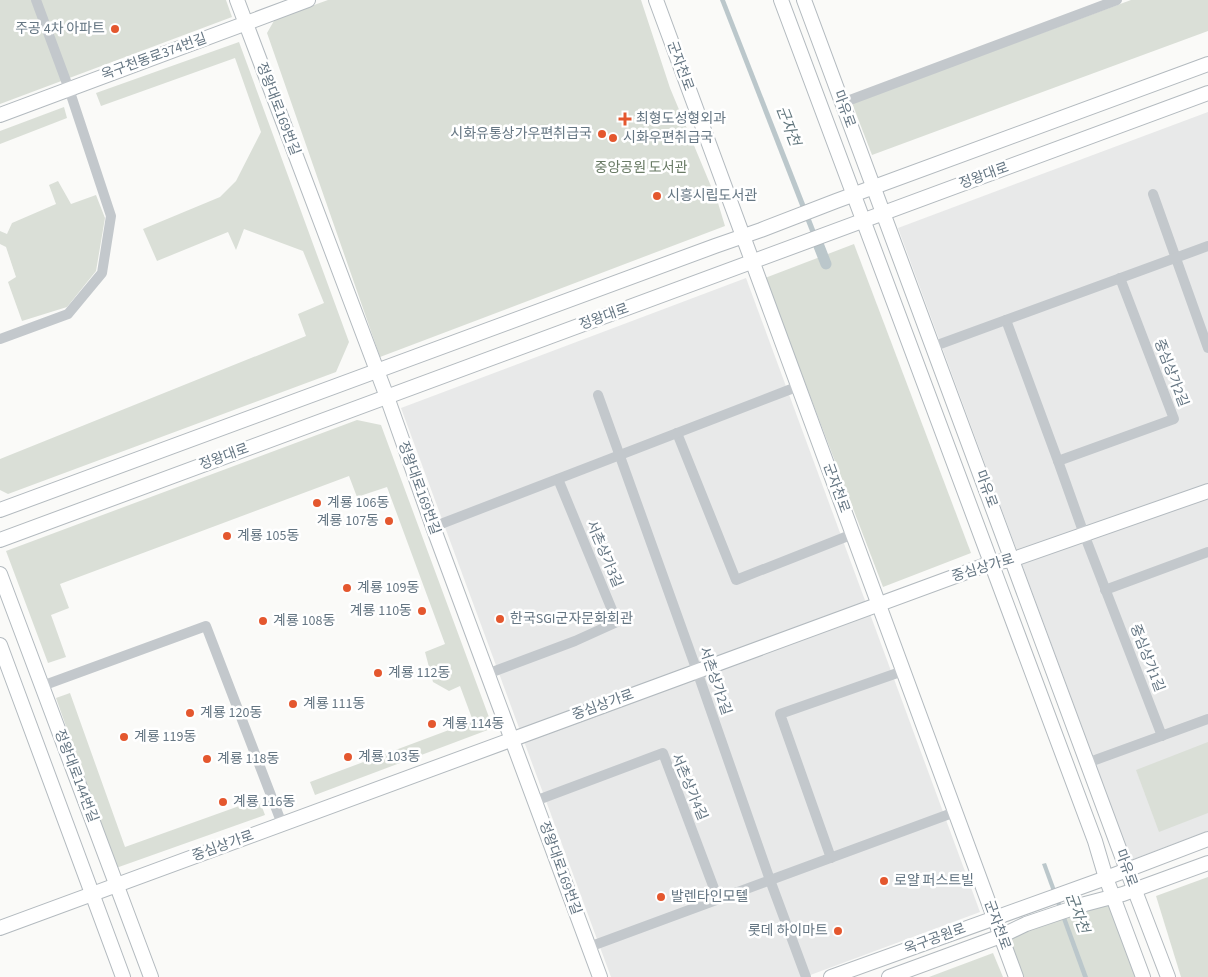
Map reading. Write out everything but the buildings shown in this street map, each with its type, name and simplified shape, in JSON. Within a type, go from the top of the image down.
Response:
[{"type":"street","points":[[0,339],[68,314],[102,273],[111,216],[69,89],[36,0]]},
{"type":"street","name":"정왕대로169번길","points":[[237,0],[377,370],[487,674],[600,977]]},
{"type":"street","name":"옥구천동로374번길","points":[[0,115],[308,0]]},
{"type":"street","name":"군자천로","points":[[656,0],[1016,977]]},
{"type":"street","name":"마유로","points":[[781,0],[1092,831],[1106,878],[1143,977]]},
{"type":"street","name":"마유로","points":[[804,0],[1011,560],[1168,977]]},
{"type":"street","points":[[842,103],[1117,0]]},
{"type":"street","name":"정왕대로","points":[[4,505],[761,230],[1208,64]]},
{"type":"street","name":"정왕대로","points":[[0,540],[1208,93]]},
{"type":"street","points":[[1153,194],[1208,348]]},
{"type":"street","points":[[932,347],[1208,246]]},
{"type":"street","name":"중심상가2길","points":[[1058,461],[1174,419],[1120,278]]},
{"type":"street","points":[[1006,320],[1084,534]]},
{"type":"street","points":[[433,527],[798,386]]},
{"type":"street","name":"서촌상가2길","points":[[598,395],[806,977]]},
{"type":"street","points":[[677,433],[736,580],[853,534]]},
{"type":"street","name":"서촌상가3길","points":[[487,674],[575,641],[617,622],[558,479]]},
{"type":"street","name":"중심상가로","points":[[0,928],[991,563],[1011,560],[1208,491]]},
{"type":"street","name":"중심상가1길","points":[[1084,534],[1162,736]]},
{"type":"street","points":[[1105,590],[1208,552]]},
{"type":"street","name":"정왕대로144번길","points":[[0,574],[151,977]]},
{"type":"street","points":[[42,686],[206,626],[282,824]]},
{"type":"street","name":"정왕대로144번길","points":[[0,645],[123,977]]},
{"type":"street","points":[[831,858],[780,714],[903,671]]},
{"type":"street","points":[[1087,763],[1208,719]]},
{"type":"street","name":"서촌상가4길","points":[[535,801],[663,753],[718,899]]},
{"type":"street","points":[[589,947],[955,812]]},
{"type":"street","name":"옥구공원로","points":[[831,977],[1106,878],[1208,839]]},
{"type":"street","name":"옥구공원로","points":[[889,977],[1001,936],[1026,924],[1086,904],[1114,897],[1208,862]]},
{"type":"shaded area","points":[[720,0],[725,0],[825,255],[820,257]]},
{"type":"shaded area","points":[[1208,112],[1208,831],[1131,860],[898,228]]},
{"type":"shaded area","points":[[746,278],[980,912],[805,977],[611,977],[401,408]]},
{"type":"shaded area","points":[[1046,863],[1088,977],[1083,977],[1042,864]]},
{"type":"green space","points":[[0,0],[226,0],[232,17],[0,104]]},
{"type":"green space","name":"중앙공원 도서관","points":[[328,0],[641,0],[670,88],[718,203],[725,226],[380,357],[267,33],[275,19]]},
{"type":"green space","points":[[1131,0],[1208,0],[1208,31],[872,155],[852,103]]},
{"type":"green space","points":[[239,42],[349,342],[336,372],[8,494],[0,490],[0,459],[306,336],[298,314],[324,303],[303,251],[244,229],[236,250],[228,232],[157,261],[143,229],[220,197],[236,181],[261,132],[235,58],[101,106],[96,93]]},
{"type":"green space","points":[[64,107],[67,118],[0,144],[0,131]]},
{"type":"green space","points":[[58,181],[71,204],[96,195],[105,218],[96,271],[67,307],[22,321],[8,282],[16,277],[6,247],[0,244],[0,231],[7,234],[12,223],[56,204],[49,185]]},
{"type":"green space","points":[[854,244],[971,553],[883,587],[765,278]]},
{"type":"green space","points":[[357,420],[381,425],[493,728],[315,795],[310,782],[473,721],[460,686],[449,691],[433,682],[425,652],[445,644],[387,487],[357,497],[349,476],[60,584],[69,608],[51,615],[66,657],[48,663],[6,551]]},
{"type":"green space","points":[[70,693],[125,847],[259,799],[265,815],[116,868],[56,698]]},
{"type":"green space","points":[[1208,742],[1208,813],[1159,832],[1136,770]]},
{"type":"green space","points":[[1208,877],[1208,977],[1181,977],[1156,896]]},
{"type":"green space","points":[[1114,897],[1143,977],[1016,977],[1001,936]]},
{"type":"green space","points":[[993,953],[1003,977],[929,977]]},
{"type":"waterway","name":"군자천","points":[[817,241],[826,264]]},
{"type":"place","name":"주공 4차 아파트","points":[[115,29]]},
{"type":"place","name":"최형도성형외과","points":[[625,119]]},
{"type":"place","name":"시화유통상가우편취급국","points":[[602,134]]},
{"type":"place","name":"시화우편취급국","points":[[613,138]]},
{"type":"place","name":"시흥시립도서관","points":[[657,196]]},
{"type":"place","name":"계룡 106동","points":[[317,503]]},
{"type":"place","name":"계룡 107동","points":[[389,521]]},
{"type":"place","name":"계룡 105동","points":[[227,536]]},
{"type":"place","name":"계룡 109동","points":[[347,588]]},
{"type":"place","name":"계룡 110동","points":[[422,611]]},
{"type":"place","name":"한국SGI군자문화회관","points":[[500,619]]},
{"type":"place","name":"계룡 108동","points":[[263,621]]},
{"type":"place","name":"계룡 112동","points":[[378,673]]},
{"type":"place","name":"계룡 111동","points":[[293,704]]},
{"type":"place","name":"계룡 120동","points":[[190,713]]},
{"type":"place","name":"계룡 114동","points":[[432,724]]},
{"type":"place","name":"계룡 119동","points":[[124,737]]},
{"type":"place","name":"계룡 103동","points":[[348,757]]},
{"type":"place","name":"계룡 118동","points":[[207,759]]},
{"type":"place","name":"계룡 116동","points":[[223,802]]},
{"type":"place","name":"로얄 퍼스트빌","points":[[884,881]]},
{"type":"place","name":"발렌타인모텔","points":[[661,897]]},
{"type":"place","name":"롯데 하이마트","points":[[838,931]]}]
